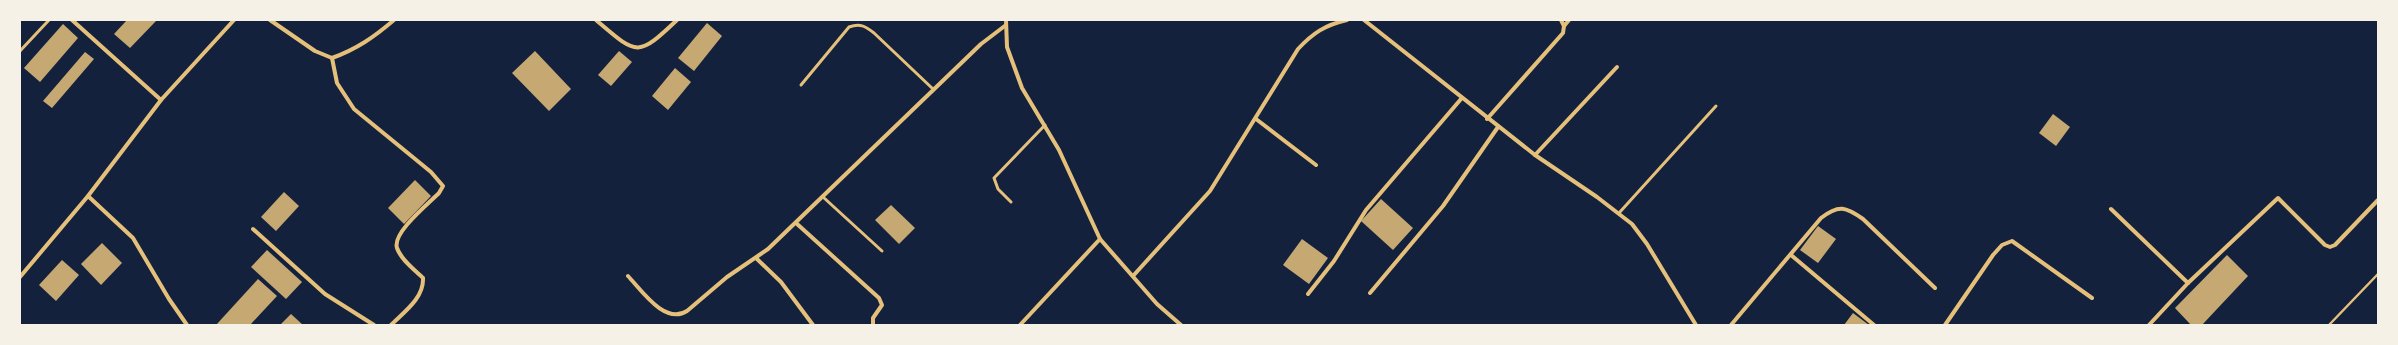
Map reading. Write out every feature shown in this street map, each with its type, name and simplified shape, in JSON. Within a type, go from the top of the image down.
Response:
[{"type":"street","points":[[72,20],[162,100]]},
{"type":"street","points":[[20,277],[88,196],[162,100],[234,20]]},
{"type":"street","points":[[270,20],[315,51],[332,58],[351,51],[372,39],[394,20]]},
{"type":"street","points":[[596,20],[626,44],[635,49],[645,47],[677,20]]},
{"type":"street","points":[[1133,276],[1210,191],[1256,119],[1286,66],[1307,39],[1328,25],[1347,20]]},
{"type":"street","points":[[1364,20],[1461,99],[1535,156],[1619,213],[1647,244],[1696,325]]},
{"type":"street","points":[[1561,20],[1564,26]]},
{"type":"street","points":[[1487,119],[1563,33],[1564,26],[1569,20]]},
{"type":"street","points":[[628,276],[665,312],[672,316],[681,316],[727,277],[756,258],[796,223],[933,89],[1006,22]]},
{"type":"street","points":[[1006,22],[1007,47],[1022,88],[1045,125],[1068,169],[1089,219],[1100,239],[1157,304],[1181,325]]},
{"type":"street","points":[[332,58],[337,83],[354,109],[430,172],[442,186],[439,193],[397,236],[396,247],[400,256],[423,278],[424,288],[418,298],[392,325]]},
{"type":"street","points":[[1535,156],[1617,67]]},
{"type":"street","points":[[1308,294],[1334,261],[1366,210],[1461,99]]},
{"type":"street","points":[[1256,119],[1316,164]]},
{"type":"street","points":[[1370,293],[1443,206],[1498,127]]},
{"type":"street","points":[[88,196],[133,238],[169,300],[187,325]]},
{"type":"street","points":[[2150,325],[2188,283],[2278,198],[2325,245],[2330,247],[2378,200]]},
{"type":"street","points":[[1731,325],[1821,218],[1831,210],[1839,208],[1851,210],[1863,219],[1935,288]]},
{"type":"street","points":[[2112,209],[2188,283]]},
{"type":"street","points":[[796,223],[879,298],[882,305],[873,318],[873,325]]},
{"type":"street","points":[[253,229],[325,294],[374,325]]},
{"type":"street","points":[[1020,325],[1100,239]]},
{"type":"street","points":[[1945,325],[1993,255],[2002,245],[2012,241],[2092,298]]},
{"type":"street","points":[[1791,255],[1874,325]]},
{"type":"street","points":[[756,258],[781,282],[813,325]]},
{"type":"lane","points":[[20,51],[49,20]]},
{"type":"lane","points":[[801,85],[849,27],[857,24],[865,26],[874,33],[933,89]]},
{"type":"lane","points":[[1619,213],[1716,106]]},
{"type":"lane","points":[[1011,202],[998,189],[994,178],[1045,125]]},
{"type":"lane","points":[[823,197],[882,251]]},
{"type":"path","points":[[2330,325],[2378,274]]},
{"type":"building","points":[[127,20],[157,20],[130,48],[114,34]]},
{"type":"building","points":[[707,23],[722,36],[694,71],[678,58]]},
{"type":"building","points":[[63,24],[78,38],[40,82],[24,68]]},
{"type":"building","points":[[535,51],[571,89],[549,111],[512,73]]},
{"type":"building","points":[[619,51],[632,62],[611,86],[598,75]]},
{"type":"building","points":[[85,52],[94,59],[52,108],[43,101]]},
{"type":"building","points":[[675,68],[691,82],[668,110],[652,96]]},
{"type":"building","points":[[2053,114],[2070,127],[2056,146],[2039,133]]},
{"type":"building","points":[[415,180],[431,196],[404,224],[388,208]]},
{"type":"building","points":[[284,192],[299,206],[276,231],[261,217]]},
{"type":"building","points":[[1381,199],[1413,228],[1393,250],[1361,221]]},
{"type":"building","points":[[891,205],[915,228],[899,244],[875,220]]},
{"type":"building","points":[[1818,226],[1836,239],[1818,263],[1800,250]]},
{"type":"building","points":[[1302,239],[1328,258],[1309,284],[1283,265]]},
{"type":"building","points":[[102,243],[122,263],[101,285],[81,264]]},
{"type":"building","points":[[267,250],[302,282],[286,299],[251,267]]},
{"type":"building","points":[[2227,255],[2248,276],[2202,325],[2191,325],[2175,308]]},
{"type":"building","points":[[62,260],[79,275],[56,301],[39,285]]},
{"type":"building","points":[[258,279],[277,296],[250,325],[216,325]]},
{"type":"building","points":[[1853,313],[1869,325],[1844,325]]},
{"type":"building","points":[[291,314],[303,325],[280,325]]}]
